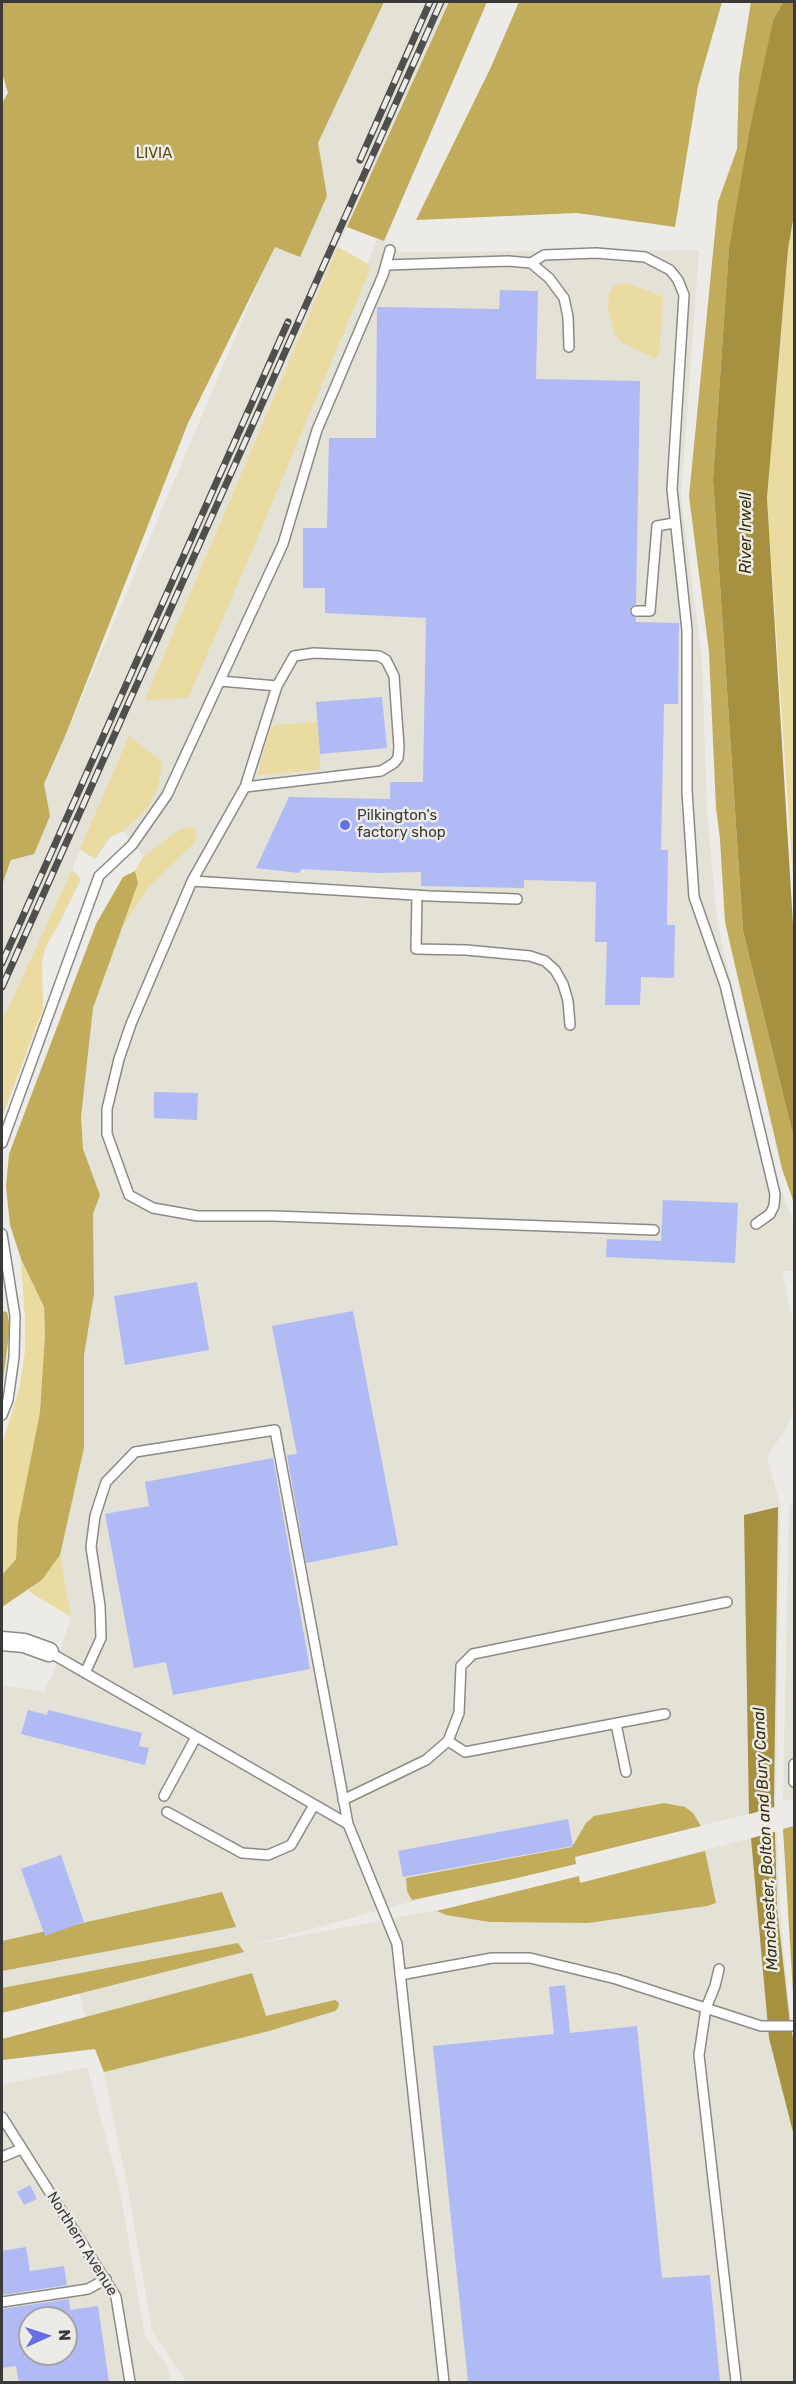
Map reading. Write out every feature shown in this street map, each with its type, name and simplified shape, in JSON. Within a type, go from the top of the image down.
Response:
[{"type":"street","points":[[2,1641],[24,1643],[49,1652]]},
{"type":"lane","points":[[2,1143],[99,876],[132,845],[167,795],[283,544],[317,430],[386,265],[390,249]]},
{"type":"lane","points":[[531,263],[544,255],[596,253],[645,257],[670,270],[678,280],[684,294],[672,489],[687,630],[687,791],[694,897],[725,985],[775,1194],[774,1206],[770,1214],[756,1224]]},
{"type":"lane","points":[[386,265],[508,261],[531,263],[549,278],[564,298],[568,317],[568,347]]},
{"type":"lane","points":[[636,611],[650,611],[657,526],[674,523]]},
{"type":"lane","points":[[244,787],[381,771],[394,764],[398,758],[399,747],[394,676],[386,660],[379,656],[299,654],[294,656],[277,686],[244,787],[192,882],[131,1024],[119,1059],[107,1109],[107,1134],[129,1195],[153,1208],[198,1216],[274,1216],[654,1230]]},
{"type":"lane","points":[[220,681],[277,686]]},
{"type":"lane","points":[[192,882],[517,899]]},
{"type":"lane","points":[[417,895],[416,949],[530,956],[544,961],[555,970],[563,984],[568,1001],[570,1025]]},
{"type":"lane","points":[[2,1234],[15,1316],[14,1357],[8,1400],[2,1415]]},
{"type":"lane","points":[[85,1673],[101,1638],[100,1606],[91,1547],[95,1516],[106,1482],[135,1452],[276,1430],[348,1824],[397,1944],[444,2382]]},
{"type":"lane","points":[[344,1800],[426,1760],[448,1741],[459,1713],[461,1666],[473,1654],[727,1602]]},
{"type":"lane","points":[[49,1652],[348,1824]]},
{"type":"lane","points":[[448,1741],[465,1752],[665,1714]]},
{"type":"lane","points":[[616,1724],[626,1772]]},
{"type":"lane","points":[[164,1796],[196,1737]]},
{"type":"lane","points":[[795,1764],[795,1782]]},
{"type":"lane","points":[[167,1812],[242,1853],[268,1854],[291,1845],[314,1804]]},
{"type":"lane","points":[[400,1975],[492,1958],[530,1958],[616,1979],[761,2026],[795,2026]]},
{"type":"lane","points":[[719,1969],[706,2008],[699,2055],[736,2382]]},
{"type":"lane","name":"Northern Avenue","points":[[2,2117],[117,2297],[130,2382]]},
{"type":"lane","points":[[2,2157],[21,2149]]},
{"type":"lane","points":[[2,2302],[88,2289],[106,2279]]},
{"type":"shaded area","points":[[384,2],[487,2],[384,242],[398,252],[699,250],[681,496],[702,659],[707,811],[717,921],[775,1174],[794,1224],[794,1271],[782,1271],[794,1326],[794,1408],[788,1426],[767,1456],[780,1504],[775,1807],[575,1857],[252,1945],[580,1883],[777,1831],[780,1908],[794,2035],[794,2382],[186,2382],[152,2330],[127,2184],[104,2073],[76,1983],[2,1998],[2,1685],[44,1692],[54,1671],[71,1617],[60,1555],[84,1448],[84,1355],[94,1294],[93,1214],[100,1195],[83,1149],[81,1117],[93,1008],[121,929],[148,888],[160,877],[123,831],[110,837],[95,859],[80,850],[72,870],[81,879],[57,929],[48,940],[42,961],[43,1009],[2,1117],[2,885],[318,143]],"holes":[[[347,227],[377,239],[368,264],[338,247]]]},
{"type":"shaded area","points":[[794,219],[794,893],[767,498],[788,249]]},
{"type":"shaded area","points":[[338,247],[368,264],[369,272],[240,579],[188,698],[145,700]]},
{"type":"shaded area","points":[[628,283],[663,297],[659,356],[655,358],[622,343],[615,335],[608,309],[609,294],[614,286]]},
{"type":"shaded area","points":[[318,722],[320,767],[317,770],[257,775],[270,730],[274,725]]},
{"type":"shaded area","points":[[129,736],[162,762],[158,788],[145,811],[123,831],[110,837],[95,859],[80,849]]},
{"type":"shaded area","points":[[195,828],[197,834],[195,842],[148,888],[121,929],[138,883],[135,871],[142,858],[180,829]]},
{"type":"shaded area","points":[[72,870],[81,879],[45,949],[42,961],[43,1009],[2,1117],[2,1022]]},
{"type":"shaded area","points":[[21,1259],[44,1307],[45,1334],[40,1412],[18,1523],[16,1559],[2,1575],[2,1445],[20,1386],[25,1351]]},
{"type":"shaded area","points":[[794,1497],[794,1799],[783,1801],[789,1507]]},
{"type":"shaded area","points":[[60,1555],[71,1617],[28,1591],[42,1580]]},
{"type":"shaded area","points":[[87,2067],[119,2186],[145,2336],[167,2365],[171,2382],[2,2382],[2,2085]]},
{"type":"green space","name":"LIVIA","points":[[2,2],[384,2],[318,143],[327,196],[300,257],[275,247],[188,423],[66,734],[44,784],[50,816],[34,854],[11,860],[2,885],[2,103],[8,93],[2,73]]},
{"type":"green space","points":[[449,2],[487,2],[384,241],[347,227]]},
{"type":"green space","points":[[519,2],[722,2],[698,86],[675,227],[577,213],[416,220],[491,67]]},
{"type":"green space","points":[[751,2],[783,2],[773,20],[729,249],[713,479],[743,931],[794,1139],[794,1203],[782,1169],[725,922],[716,808],[709,652],[689,496],[718,202],[737,149],[739,76]]},
{"type":"green space","points":[[135,871],[138,883],[93,1008],[81,1117],[83,1149],[100,1195],[93,1214],[94,1294],[84,1355],[84,1448],[60,1555],[42,1580],[2,1607],[2,1575],[16,1559],[18,1523],[40,1412],[45,1334],[44,1307],[21,1259],[10,1225],[6,1186],[9,1154],[96,924],[123,877]]},
{"type":"green space","points":[[2,1311],[7,1312],[10,1326],[2,1390]]},
{"type":"green space","points":[[664,1803],[685,1807],[693,1813],[701,1826],[575,1857],[576,1864],[513,1879],[412,1900],[407,1891],[406,1878],[572,1847],[586,1823],[594,1816]]},
{"type":"green space","points":[[794,1826],[794,2009],[783,1829]]},
{"type":"green space","points":[[705,1851],[716,1903],[707,1906],[588,1923],[490,1922],[446,1915],[437,1911],[579,1876],[580,1883]]},
{"type":"green space","points":[[222,1892],[236,1927],[2,1971],[2,1941]]},
{"type":"green space","points":[[238,1943],[244,1952],[2,2013],[2,1988]]},
{"type":"green space","points":[[252,1973],[266,2016],[335,2000],[339,2003],[338,2008],[335,2011],[269,2031],[104,2072],[95,2049],[2,2060],[2,2039]]},
{"type":"water","name":"River Irwell","points":[[783,2],[794,2],[794,215],[788,249],[767,498],[794,941],[794,1139],[743,931],[713,479],[729,248],[749,134],[773,20]]},
{"type":"water","name":"Manchester, Bolton and Bury Canal","points":[[778,1507],[774,1797],[777,1908],[794,2042],[794,2136],[769,2038],[749,1816],[744,1515]]},
{"type":"pier","points":[[778,1806],[778,1831],[748,1839],[746,1815]]},
{"type":"building","points":[[500,290],[538,291],[536,379],[640,381],[636,604],[629,612],[636,618],[636,622],[679,623],[678,704],[664,704],[661,850],[668,850],[667,925],[675,925],[674,978],[641,977],[640,1005],[605,1005],[607,942],[595,942],[596,882],[524,880],[524,888],[421,886],[421,872],[377,873],[302,869],[299,873],[256,868],[289,797],[390,799],[390,782],[423,782],[426,618],[325,613],[325,588],[303,588],[303,528],[327,528],[329,438],[376,438],[377,307],[499,309]]},
{"type":"building","points":[[382,697],[387,748],[320,754],[316,702]]},
{"type":"building","points":[[154,1092],[198,1093],[197,1120],[154,1118]]},
{"type":"building","points":[[663,1200],[738,1203],[735,1263],[606,1257],[607,1239],[661,1241]]},
{"type":"building","points":[[197,1282],[209,1350],[125,1365],[114,1296]]},
{"type":"building","points":[[353,1311],[398,1545],[306,1563],[287,1455],[297,1454],[272,1326]]},
{"type":"building","points":[[273,1458],[310,1669],[173,1695],[166,1662],[134,1668],[105,1514],[149,1506],[145,1482]]},
{"type":"building","points":[[28,1710],[47,1715],[48,1710],[142,1733],[139,1746],[149,1748],[145,1765],[21,1734]]},
{"type":"building","points":[[568,1819],[573,1846],[403,1877],[398,1851]]},
{"type":"building","points":[[61,1855],[84,1922],[45,1936],[21,1869]]},
{"type":"building","points":[[565,1985],[570,2033],[637,2026],[662,2278],[710,2275],[720,2382],[468,2382],[433,2046],[554,2034],[549,1987]]},
{"type":"building","points":[[30,2185],[37,2199],[24,2205],[17,2192]]},
{"type":"building","points":[[26,2247],[30,2271],[64,2266],[67,2285],[2,2295],[2,2251]]},
{"type":"building","points":[[69,2299],[70,2306],[22,2306]]},
{"type":"building","points":[[98,2306],[109,2382],[19,2382],[16,2366],[2,2368],[2,2309],[18,2307],[18,2366],[78,2366],[78,2309]]},
{"type":"railway","points":[[360,160],[430,2]]},
{"type":"railway","points":[[2,987],[441,2]]},
{"type":"railway","points":[[2,963],[288,322]]},
{"type":"place","name":"Pilkington's factory shop","points":[[345,825]]}]
